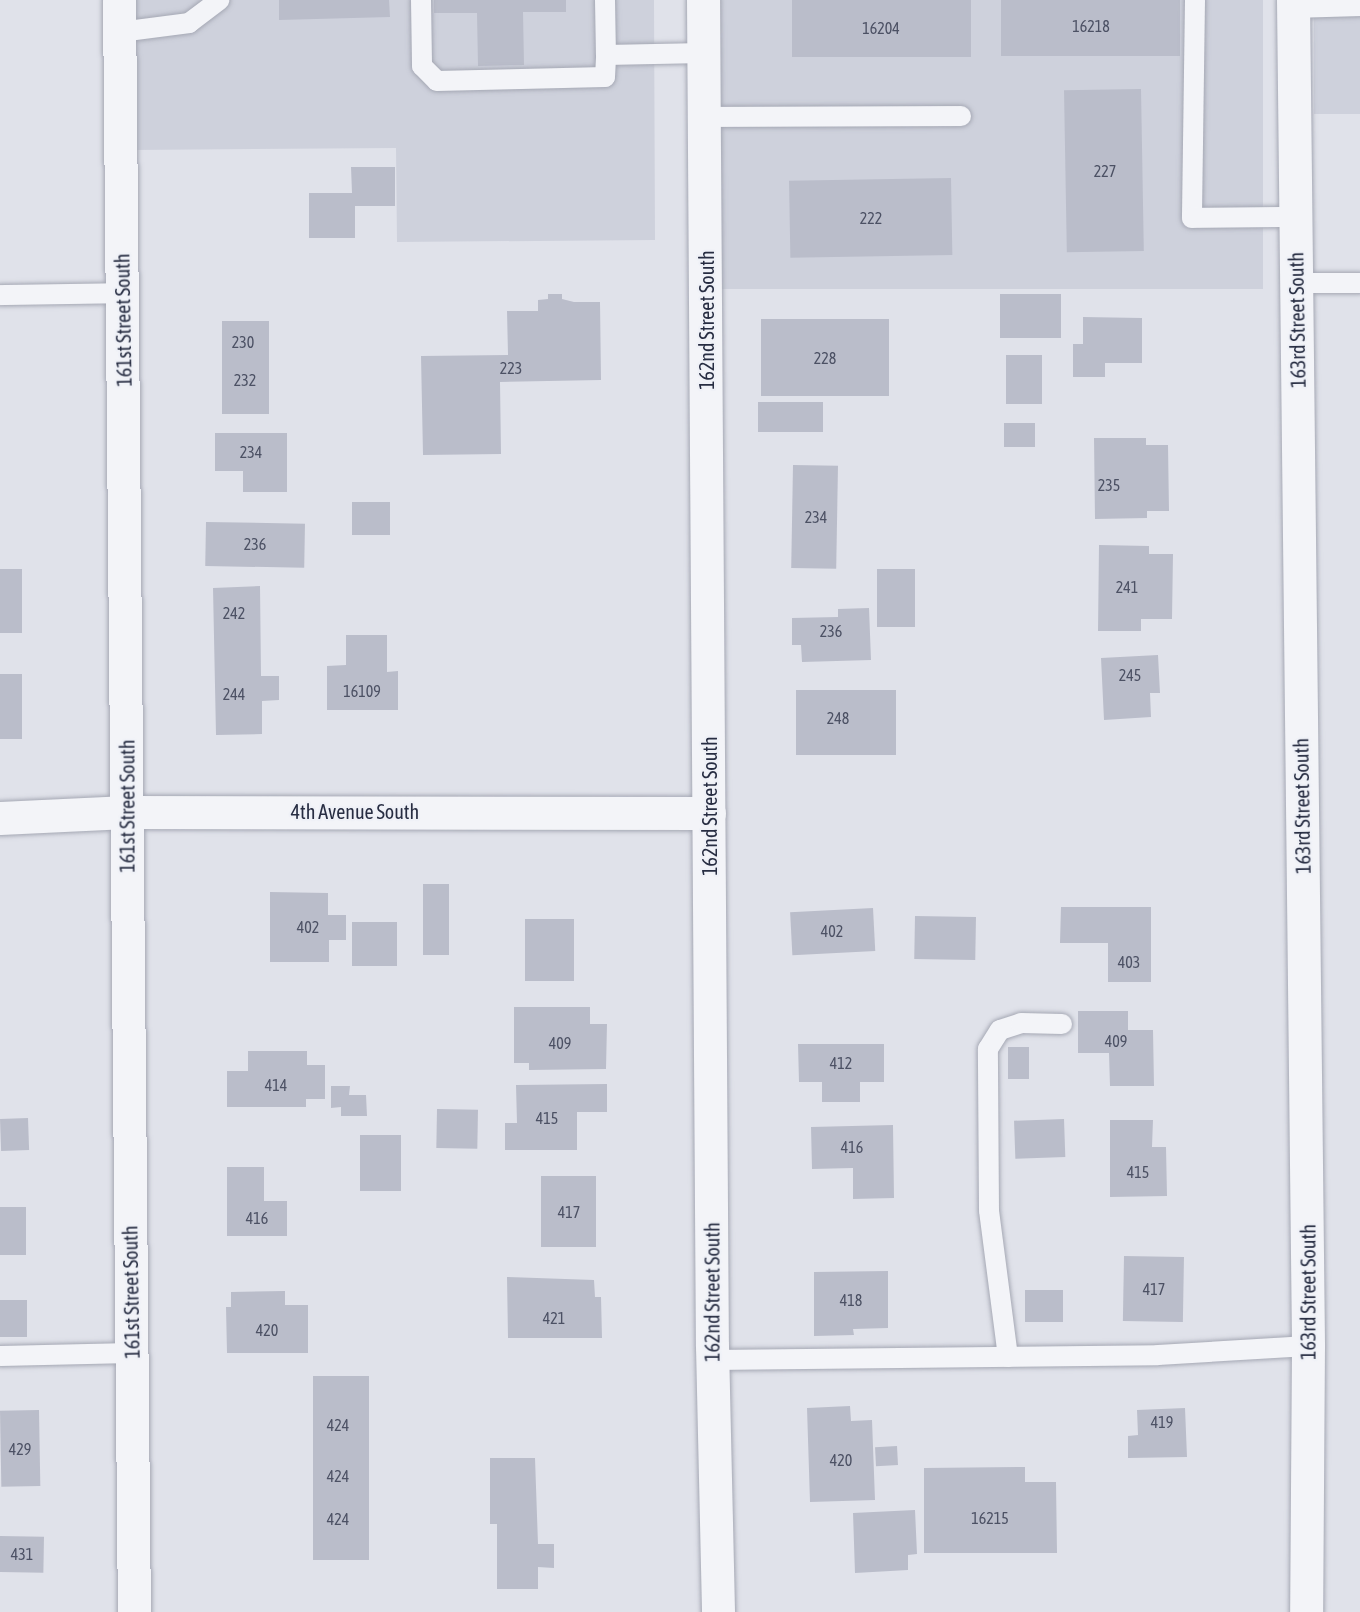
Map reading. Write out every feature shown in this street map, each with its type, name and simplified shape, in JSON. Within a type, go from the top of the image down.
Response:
[{"type":"street","name":"162nd Street South","points":[[703,0],[712,1360],[718,1612]]},
{"type":"street","name":"163rd Street South","points":[[1293,4],[1308,1346],[1306,1612]]},
{"type":"street","name":"161st Street South","points":[[120,16],[134,1612]]},
{"type":"street","name":"4th Avenue South","points":[[0,818],[127,812],[709,813]]},
{"type":"lane","points":[[120,16],[189,23],[219,0]]},
{"type":"lane","points":[[421,0],[422,66],[437,81],[605,77],[605,0]]},
{"type":"lane","points":[[1195,0],[1192,218],[1296,217]]},
{"type":"lane","points":[[1293,4],[1360,6]]},
{"type":"lane","points":[[606,54],[704,53]]},
{"type":"lane","points":[[704,117],[961,116]]},
{"type":"lane","points":[[1297,283],[1360,284]]},
{"type":"lane","points":[[0,295],[123,293]]},
{"type":"lane","points":[[1008,1357],[989,1210],[988,1049],[1000,1030],[1021,1023],[1062,1024]]},
{"type":"lane","points":[[712,1360],[1158,1354],[1308,1346]]},
{"type":"lane","points":[[0,1356],[132,1353]]},
{"type":"shaded area","points":[[132,0],[654,0],[655,240],[397,242],[396,148],[133,150]]},
{"type":"shaded area","points":[[721,0],[1263,0],[1263,289],[721,289]]},
{"type":"shaded area","points":[[1314,0],[1360,0],[1360,114],[1314,114]]},
{"type":"building","points":[[279,0],[389,0],[390,17],[279,20]]},
{"type":"building","points":[[434,0],[566,0],[566,12],[523,12],[524,65],[478,66],[477,13],[434,13]]},
{"type":"building","points":[[792,0],[971,0],[971,57],[792,57]]},
{"type":"building","points":[[1001,0],[1180,0],[1180,56],[1001,56]]},
{"type":"building","points":[[1141,89],[1144,251],[1067,252],[1064,90]]},
{"type":"building","points":[[351,167],[395,167],[395,206],[355,206],[355,238],[309,238],[309,193],[352,193]]},
{"type":"building","points":[[951,178],[952,255],[790,258],[789,181]]},
{"type":"building","points":[[548,294],[562,294],[562,299],[574,302],[600,302],[601,380],[500,382],[501,454],[423,455],[421,356],[508,355],[507,311],[538,311],[538,300],[548,299]]},
{"type":"building","points":[[1000,294],[1061,294],[1061,338],[1000,338]]},
{"type":"building","points":[[1083,317],[1142,318],[1142,363],[1105,363],[1105,377],[1073,377],[1073,344],[1083,344]]},
{"type":"building","points":[[761,319],[889,319],[889,396],[761,396]]},
{"type":"building","points":[[222,321],[269,321],[269,414],[222,414]]},
{"type":"building","points":[[1006,355],[1042,355],[1042,404],[1006,404]]},
{"type":"building","points":[[758,402],[823,402],[823,432],[758,432]]},
{"type":"building","points":[[1004,423],[1035,423],[1035,447],[1004,447]]},
{"type":"building","points":[[215,433],[287,433],[287,492],[243,492],[243,471],[215,471]]},
{"type":"building","points":[[1094,438],[1146,438],[1146,445],[1168,445],[1169,511],[1147,511],[1147,518],[1095,519]]},
{"type":"building","points":[[793,465],[838,466],[836,569],[791,568]]},
{"type":"building","points":[[352,502],[390,502],[390,535],[352,535]]},
{"type":"building","points":[[206,522],[305,524],[304,568],[205,566]]},
{"type":"building","points":[[1099,545],[1149,546],[1149,554],[1173,554],[1172,619],[1141,619],[1141,631],[1098,631]]},
{"type":"building","points":[[0,569],[22,569],[22,633],[0,633]]},
{"type":"building","points":[[877,569],[915,569],[915,627],[877,627]]},
{"type":"building","points":[[260,586],[261,676],[279,676],[279,700],[262,701],[262,734],[216,735],[213,588]]},
{"type":"building","points":[[869,608],[871,660],[802,662],[801,645],[792,645],[792,618],[838,617],[838,609]]},
{"type":"building","points":[[346,635],[387,635],[387,672],[398,671],[398,710],[327,710],[327,666],[346,665]]},
{"type":"building","points":[[1158,655],[1160,693],[1150,693],[1151,717],[1104,720],[1101,658]]},
{"type":"building","points":[[0,674],[22,674],[22,739],[0,739]]},
{"type":"building","points":[[796,690],[896,690],[896,755],[796,755]]},
{"type":"building","points":[[423,884],[449,884],[449,955],[423,955]]},
{"type":"building","points":[[270,892],[328,893],[328,915],[346,915],[346,940],[329,940],[329,962],[270,962]]},
{"type":"building","points":[[1061,907],[1151,907],[1151,982],[1108,982],[1108,943],[1060,943]]},
{"type":"building","points":[[873,908],[875,951],[792,955],[790,912]]},
{"type":"building","points":[[915,916],[976,917],[975,960],[914,959]]},
{"type":"building","points":[[525,919],[574,919],[574,981],[525,981]]},
{"type":"building","points":[[352,922],[397,922],[397,966],[352,966]]},
{"type":"building","points":[[514,1007],[590,1007],[590,1024],[607,1024],[606,1069],[529,1070],[529,1063],[514,1063]]},
{"type":"building","points":[[1078,1011],[1128,1011],[1128,1030],[1153,1030],[1154,1086],[1110,1086],[1109,1053],[1078,1053]]},
{"type":"building","points":[[798,1044],[884,1044],[884,1082],[860,1082],[860,1102],[822,1102],[822,1082],[799,1082]]},
{"type":"building","points":[[1008,1047],[1029,1047],[1029,1079],[1008,1079]]},
{"type":"building","points":[[248,1051],[307,1051],[307,1065],[325,1065],[325,1099],[306,1099],[306,1107],[227,1107],[227,1071],[248,1071]]},
{"type":"building","points":[[607,1084],[607,1112],[577,1112],[577,1150],[505,1150],[505,1123],[517,1123],[516,1085]]},
{"type":"building","points":[[331,1086],[350,1086],[349,1095],[366,1095],[367,1116],[341,1116],[341,1107],[331,1108]]},
{"type":"building","points":[[437,1109],[478,1110],[477,1149],[436,1148]]},
{"type":"building","points":[[28,1118],[29,1150],[1,1151],[0,1119]]},
{"type":"building","points":[[1064,1119],[1065,1157],[1015,1159],[1014,1121]]},
{"type":"building","points":[[1110,1120],[1153,1120],[1152,1147],[1166,1147],[1167,1196],[1110,1197]]},
{"type":"building","points":[[893,1125],[894,1198],[853,1199],[853,1168],[812,1169],[811,1127]]},
{"type":"building","points":[[360,1135],[401,1135],[401,1191],[360,1191]]},
{"type":"building","points":[[227,1167],[264,1167],[264,1201],[287,1201],[287,1236],[227,1236]]},
{"type":"building","points":[[541,1176],[596,1176],[596,1247],[541,1247]]},
{"type":"building","points":[[0,1207],[26,1207],[26,1255],[0,1255]]},
{"type":"building","points":[[1124,1256],[1184,1257],[1183,1322],[1123,1321]]},
{"type":"building","points":[[888,1271],[888,1328],[853,1329],[854,1335],[814,1336],[814,1272]]},
{"type":"building","points":[[507,1277],[594,1280],[595,1297],[601,1297],[602,1338],[508,1338]]},
{"type":"building","points":[[1025,1290],[1063,1290],[1063,1322],[1025,1322]]},
{"type":"building","points":[[285,1291],[285,1305],[308,1305],[308,1353],[227,1353],[226,1307],[231,1307],[231,1292]]},
{"type":"building","points":[[0,1300],[27,1300],[27,1337],[0,1337]]},
{"type":"building","points":[[313,1376],[369,1376],[369,1560],[313,1560]]},
{"type":"building","points":[[850,1406],[851,1421],[872,1420],[875,1500],[810,1502],[807,1408]]},
{"type":"building","points":[[1185,1408],[1187,1457],[1128,1458],[1128,1436],[1138,1435],[1137,1410]]},
{"type":"building","points":[[39,1410],[40,1486],[1,1487],[0,1411]]},
{"type":"building","points":[[897,1446],[898,1465],[876,1466],[875,1447]]},
{"type":"building","points":[[490,1458],[535,1458],[538,1544],[554,1544],[554,1568],[538,1567],[538,1589],[497,1589],[497,1524],[490,1524]]},
{"type":"building","points":[[1025,1467],[1025,1482],[1056,1482],[1057,1553],[924,1553],[924,1468]]},
{"type":"building","points":[[915,1510],[917,1554],[908,1555],[908,1570],[855,1573],[853,1513]]},
{"type":"building","points":[[0,1536],[44,1537],[43,1573],[0,1572]]}]
